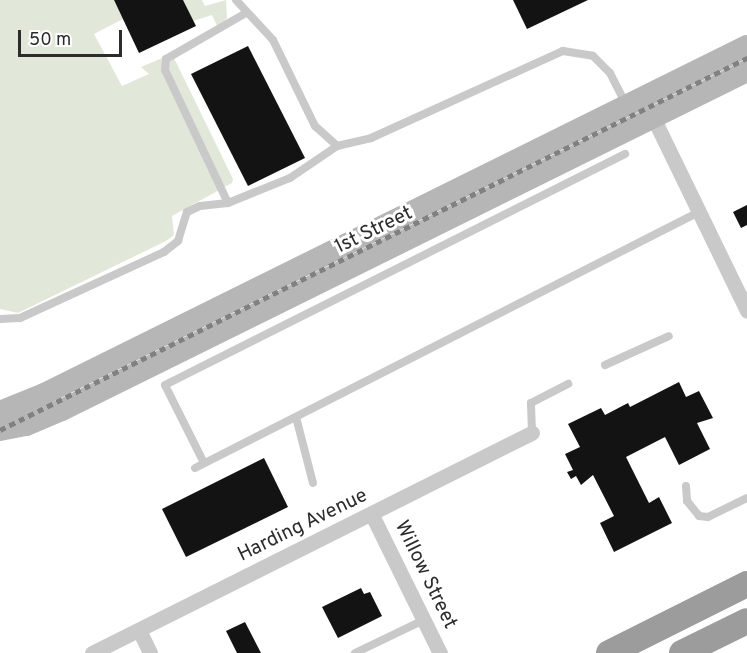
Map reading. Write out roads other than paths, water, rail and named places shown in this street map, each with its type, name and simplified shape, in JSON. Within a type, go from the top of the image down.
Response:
[{"type":"highway","points":[[609,653],[747,584]]},
{"type":"highway","points":[[682,653],[747,621]]},
{"type":"main road","name":"1st Street","points":[[0,430],[26,425],[62,410],[641,107],[747,46]]},
{"type":"main road","name":"1st Street","points":[[0,412],[44,394],[641,107],[747,71]]},
{"type":"street","points":[[641,107],[699,212],[747,311]]},
{"type":"street","name":"Harding Avenue","points":[[92,653],[532,433]]},
{"type":"street","name":"Willow Street","points":[[372,515],[440,653]]},
{"type":"street","points":[[139,630],[150,653]]},
{"type":"lane","points":[[236,0],[246,14],[273,40],[315,126],[337,146]]},
{"type":"lane","points":[[228,202],[165,69],[166,59],[246,14]]},
{"type":"lane","points":[[0,319],[20,318],[165,252],[178,241],[187,212],[200,206],[228,202],[290,178],[337,146],[371,138],[563,51],[592,56],[641,107]]},
{"type":"lane","points":[[204,463],[165,386],[625,154]]},
{"type":"lane","points":[[195,468],[699,212]]},
{"type":"lane","points":[[605,365],[669,336]]},
{"type":"lane","points":[[532,433],[531,403],[568,384]]},
{"type":"lane","points":[[296,417],[313,483]]},
{"type":"lane","points":[[686,486],[687,501],[699,516],[708,517],[747,498]]},
{"type":"lane","points":[[355,653],[424,620]]},
{"type":"railway","points":[[0,430],[747,58]]}]
